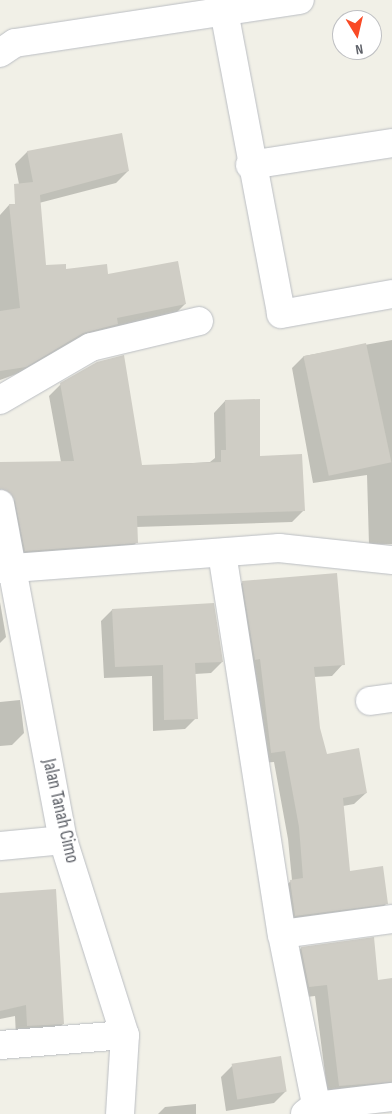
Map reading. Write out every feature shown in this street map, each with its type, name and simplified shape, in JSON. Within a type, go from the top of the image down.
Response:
[{"type":"street","points":[[0,53],[15,43],[300,0]]},
{"type":"street","points":[[224,12],[250,165],[281,314],[392,294]]},
{"type":"street","points":[[250,165],[392,143]]},
{"type":"street","points":[[0,400],[91,347],[199,321]]},
{"type":"street","name":"Jalan Tanah Cimo","points":[[0,504],[5,568],[63,840],[125,1035],[120,1114]]},
{"type":"street","points":[[5,568],[279,548],[392,560]]},
{"type":"street","points":[[222,553],[282,934],[313,1111],[392,1097]]},
{"type":"street","points":[[0,846],[63,840]]},
{"type":"street","points":[[282,934],[392,919]]},
{"type":"street","points":[[0,1045],[125,1035]]},
{"type":"building","points":[[122,133],[129,171],[40,195],[46,265],[66,264],[66,269],[107,264],[108,274],[178,261],[186,304],[117,318],[118,324],[83,333],[26,367],[0,371],[0,311],[20,308],[9,204],[15,204],[14,184],[33,182],[27,151]]},
{"type":"building","points":[[366,343],[391,462],[329,476],[303,356]]},
{"type":"building","points":[[124,355],[142,465],[221,462],[221,450],[226,450],[225,400],[260,399],[260,456],[302,454],[305,511],[137,516],[138,543],[25,551],[15,501],[0,489],[0,462],[74,461],[60,383],[97,362]]},
{"type":"building","points":[[337,573],[345,665],[314,667],[320,728],[327,754],[359,748],[367,793],[343,798],[350,871],[383,866],[388,904],[295,916],[290,880],[303,878],[299,827],[285,751],[271,753],[260,659],[255,660],[242,581]]},
{"type":"building","points":[[214,603],[223,662],[195,663],[198,719],[164,720],[163,665],[115,667],[112,609]]},
{"type":"building","points":[[56,889],[64,1024],[27,1026],[26,1005],[0,1011],[0,893]]},
{"type":"building","points":[[374,937],[378,980],[392,978],[392,1082],[339,1086],[327,985],[309,987],[301,947]]},
{"type":"building","points":[[281,1056],[287,1092],[237,1099],[232,1064]]}]
